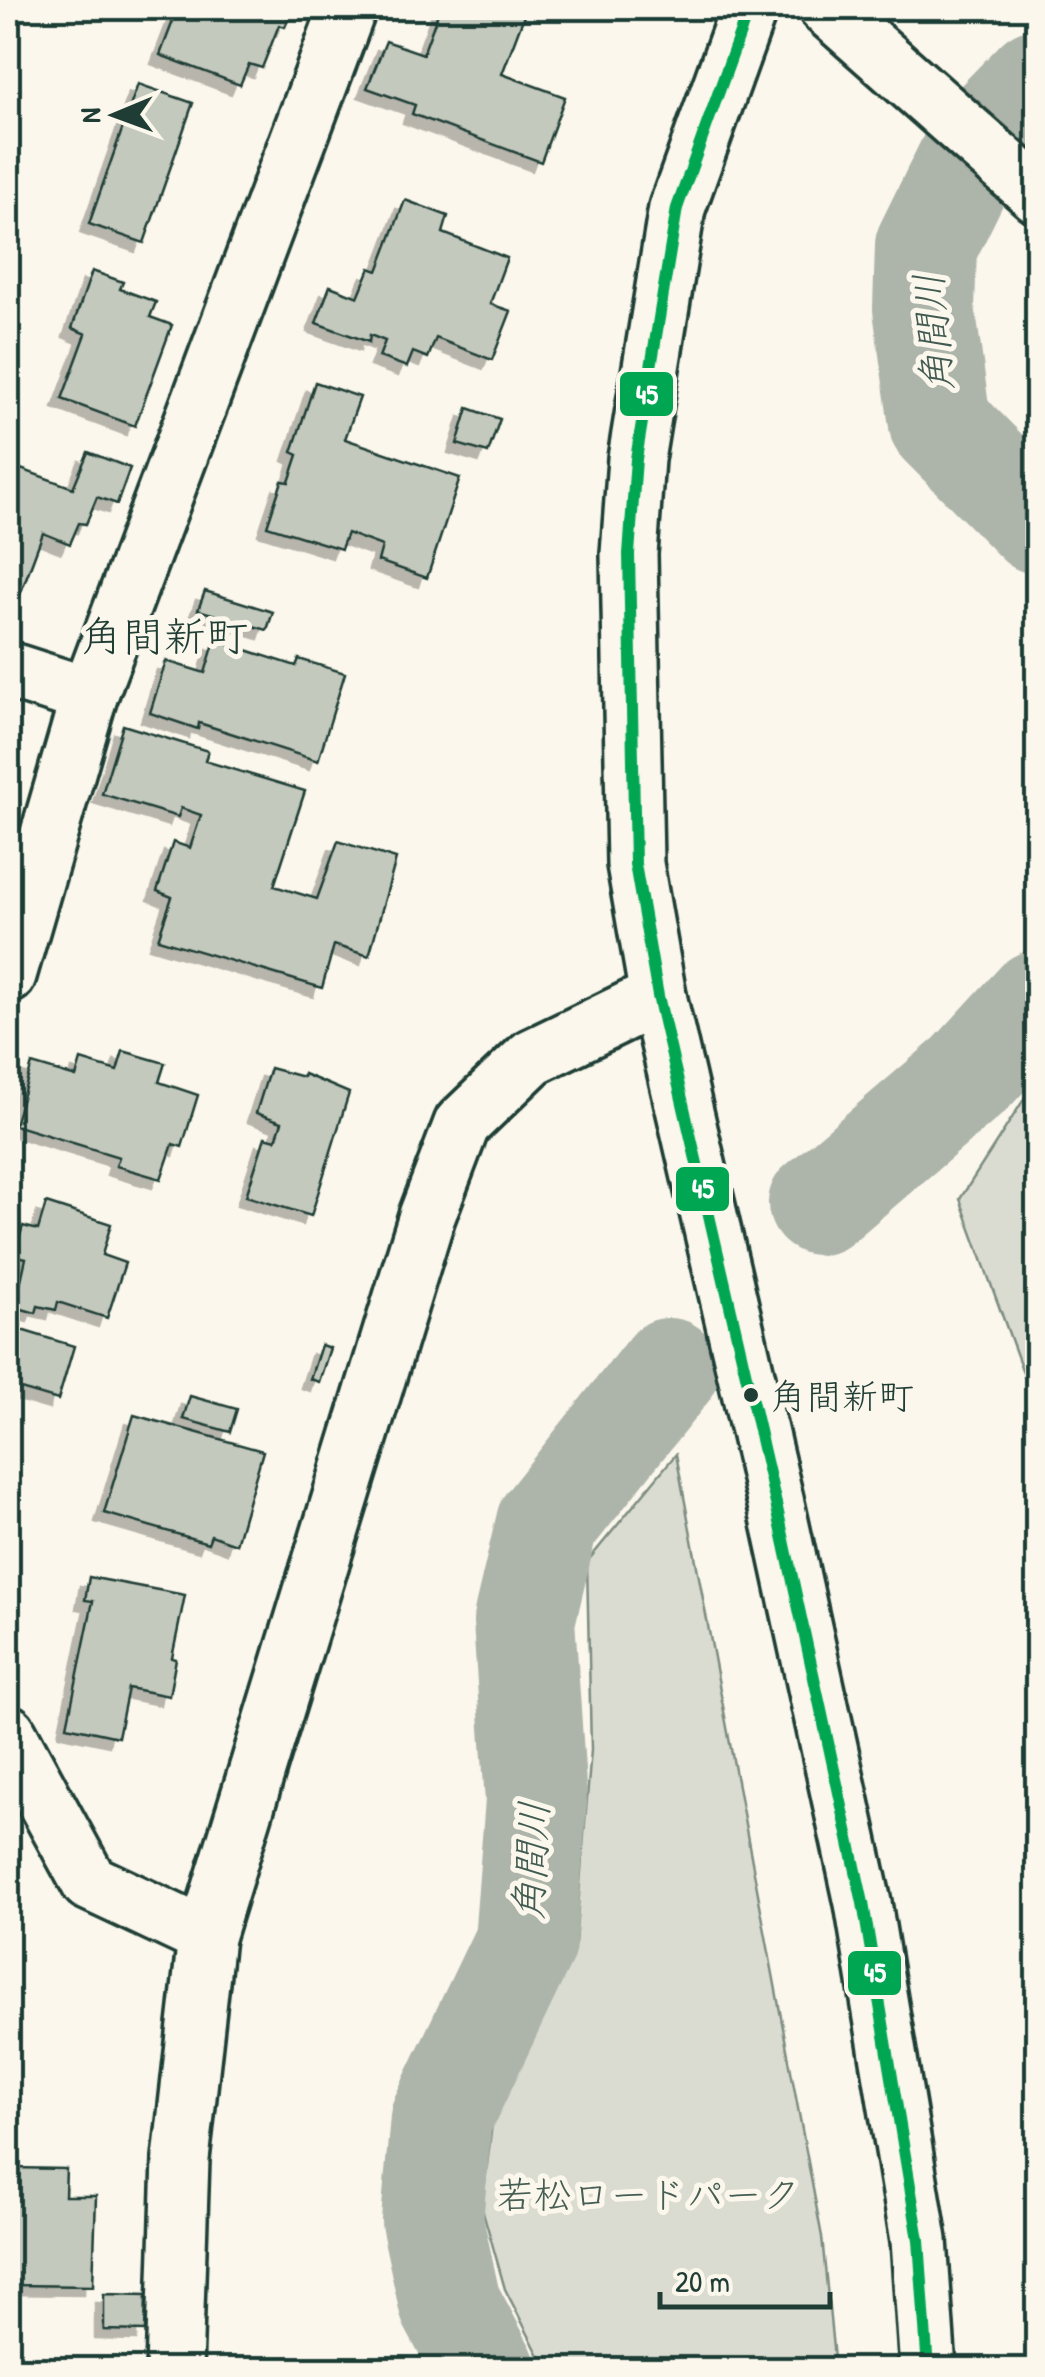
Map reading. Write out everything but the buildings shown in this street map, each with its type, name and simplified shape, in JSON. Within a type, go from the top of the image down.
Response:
[{"type":"street","points":[[8,975],[89,696],[348,8]]},
{"type":"street","points":[[749,8],[677,208],[636,459],[629,554],[635,864],[658,996],[777,1508],[863,1904],[919,2240],[928,2370]]},
{"type":"street","points":[[827,8],[1038,196]]},
{"type":"street","points":[[8,670],[89,696]]},
{"type":"street","points":[[174,2370],[181,2160],[206,1937],[427,1216],[462,1124],[532,1057],[658,996]]},
{"type":"street","points":[[8,1733],[89,1882],[206,1937]]},
{"type":"green space","points":[[1037,1079],[1037,1411],[960,1199]]},
{"type":"green space","name":"若松ロードパーク","points":[[676,1454],[822,2237],[835,2369],[546,2369],[505,2289],[482,2208],[493,2115],[575,1944],[591,1750],[587,1562]]},
{"type":"waterway","name":"角間川","points":[[1038,79],[977,142],[926,246],[924,308],[940,424],[1038,523]]},
{"type":"waterway","name":"角間川","points":[[819,1204],[970,1075],[1038,1001]]},
{"type":"waterway","name":"角間川","points":[[485,2370],[450,2304],[432,2221],[441,2118],[525,1942],[536,1801],[524,1621],[547,1523],[669,1369]]},
{"type":"transit line","name":"45","points":[[749,8],[677,208],[636,459],[629,554],[635,864],[658,996],[777,1508],[863,1903],[919,2240],[928,2370]]},
{"type":"place","name":"角間新町","points":[[751,1395]]},
{"type":"district","name":"角間新町","points":[[164,635]]}]
